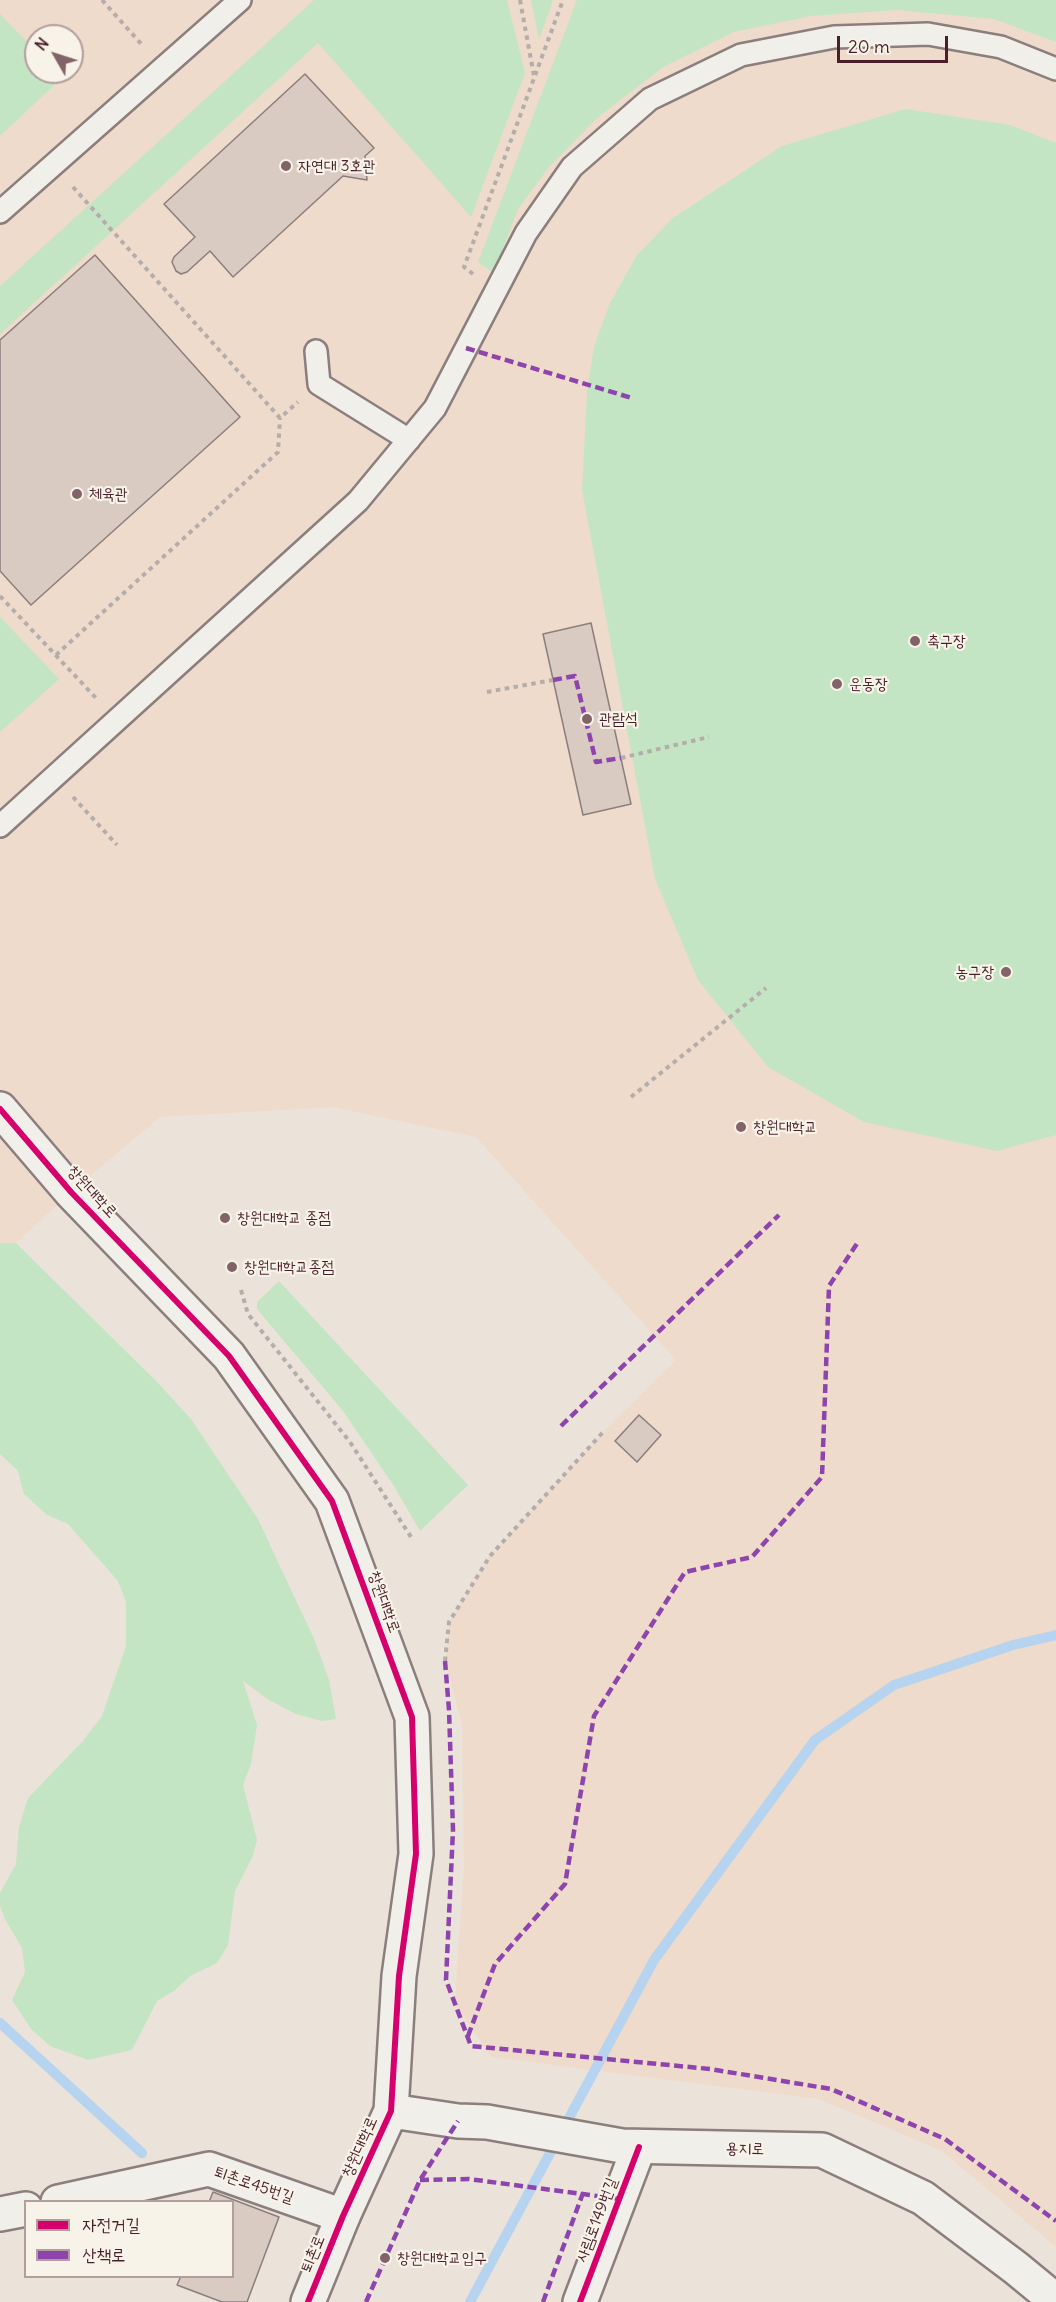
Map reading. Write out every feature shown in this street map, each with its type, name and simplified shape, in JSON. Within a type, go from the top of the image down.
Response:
[{"type":"street","name":"창원대학로","points":[[0,1109],[71,1192],[229,1356],[332,1501],[411,1717],[416,1854],[399,1976],[390,2111],[343,2216]]},
{"type":"street","name":"용지로","points":[[390,2111],[458,2121],[487,2122],[631,2147],[822,2150],[923,2198],[1056,2301]]},
{"type":"street","name":"사림로149번길","points":[[580,2302],[631,2147]]},
{"type":"street","name":"퇴촌로45번길","points":[[67,2200],[209,2169],[343,2216]]},
{"type":"street","name":"퇴촌로","points":[[308,2302],[343,2216]]},
{"type":"lane","points":[[0,212],[240,0]]},
{"type":"lane","points":[[0,826],[358,501],[435,408],[526,233],[572,167],[650,99],[741,55],[834,37],[928,34],[1001,47],[1056,69]]},
{"type":"lane","points":[[316,351],[319,384],[409,440]]},
{"type":"path","points":[[102,0],[145,48]]},
{"type":"path","points":[[520,0],[534,76]]},
{"type":"path","points":[[494,294],[464,267],[563,0]]},
{"type":"path","points":[[54,165],[280,418],[278,452],[56,655]]},
{"type":"path","points":[[280,418],[319,384]]},
{"type":"path","points":[[0,596],[117,720]]},
{"type":"path","points":[[487,692],[553,680]]},
{"type":"path","points":[[621,758],[709,737]]},
{"type":"path","points":[[54,777],[117,845]]},
{"type":"path","points":[[631,1097],[766,988]]},
{"type":"path","points":[[241,1290],[248,1314],[350,1442],[411,1538]]},
{"type":"path","points":[[445,1661],[448,1622],[490,1556],[605,1430]]},
{"type":"shaded area","name":"창원대학교","points":[[0,0],[1056,0],[1056,2247],[942,2151],[819,2099],[491,2057],[455,2003],[464,1867],[462,1724],[445,1661],[449,1622],[490,1556],[605,1430],[676,1360],[476,1137],[333,1107],[160,1117],[71,1192],[16,1243],[0,1243]]},
{"type":"green space","points":[[314,0],[507,0],[525,73],[471,217],[318,43],[0,334],[0,286]]},
{"type":"green space","points":[[531,0],[553,0],[539,39]]},
{"type":"green space","points":[[577,0],[1056,0],[1056,42],[994,19],[897,10],[811,16],[734,32],[663,67],[597,118],[549,167],[518,209],[494,273],[478,262]]},
{"type":"green space","points":[[0,14],[24,39],[24,84],[56,84],[0,136]]},
{"type":"green space","name":"운동장","points":[[905,109],[1010,125],[1056,143],[1056,1135],[997,1151],[864,1122],[768,1067],[698,980],[655,879],[582,490],[587,392],[594,347],[610,303],[637,255],[673,218],[782,146]]},
{"type":"green space","points":[[0,617],[59,679],[0,732]]},
{"type":"green space","points":[[0,1243],[16,1243],[157,1382],[191,1419],[258,1519],[315,1641],[329,1680],[336,1719],[322,1721],[296,1714],[269,1700],[243,1681],[257,1725],[251,1764],[243,1785],[257,1840],[252,1858],[235,1891],[228,1945],[217,1963],[190,1976],[174,1991],[157,2001],[132,2050],[88,2060],[50,2046],[31,2029],[12,2000],[25,1972],[22,1948],[5,1919],[0,1906],[0,1893],[16,1864],[19,1827],[28,1798],[82,1742],[102,1716],[126,1646],[126,1602],[118,1581],[68,1524],[47,1515],[24,1494],[18,1471],[0,1454]]},
{"type":"green space","points":[[279,1281],[468,1485],[420,1531],[394,1486],[343,1411],[257,1309],[257,1302]]},
{"type":"building","name":"자연대 3호관","points":[[305,74],[374,148],[365,156],[367,180],[343,176],[233,277],[210,251],[187,272],[181,274],[176,271],[172,262],[174,257],[195,237],[164,204]]},
{"type":"building","name":"체육관","points":[[95,255],[240,417],[31,605],[0,571],[0,340]]},
{"type":"building","name":"관람석","points":[[591,623],[631,804],[583,815],[543,634]]},
{"type":"building","points":[[639,1415],[661,1435],[637,1462],[615,1441]]},
{"type":"building","points":[[213,2192],[279,2217],[247,2302],[222,2302],[177,2285],[180,2278],[234,2278],[234,2200],[210,2200]]},
{"type":"waterway","points":[[470,2302],[654,1960],[815,1740],[894,1685],[1013,1645],[1056,1635]]},
{"type":"waterway","points":[[0,2023],[142,2153]]},
{"type":"marked path","points":[[466,348],[632,398]]},
{"type":"marked path","points":[[553,680],[575,676],[596,762],[621,758]]},
{"type":"marked path","points":[[561,1426],[779,1215]]},
{"type":"marked path","points":[[468,2036],[495,1964],[565,1884],[594,1716],[685,1572],[752,1557],[822,1477],[829,1286],[858,1242]]},
{"type":"marked path","points":[[445,1661],[453,1830],[446,1980],[471,2046],[710,2069],[831,2089],[945,2139],[1056,2221]]},
{"type":"marked path","points":[[366,2302],[420,2180],[458,2121]]},
{"type":"marked path","points":[[420,2180],[469,2179],[620,2199]]},
{"type":"marked path","points":[[543,2302],[583,2193]]},
{"type":"cycle path","points":[[0,1109],[71,1192],[229,1356],[332,1501],[412,1717],[416,1854],[399,1976],[391,2111],[343,2216],[308,2302]]},
{"type":"cycle path","points":[[580,2302],[639,2147]]},
{"type":"place","name":"자연대 3호관","points":[[286,166]]},
{"type":"place","name":"체육관","points":[[77,494]]},
{"type":"place","name":"축구장","points":[[915,641]]},
{"type":"place","name":"운동장","points":[[837,684]]},
{"type":"place","name":"관람석","points":[[587,719]]},
{"type":"place","name":"농구장","points":[[1006,972]]},
{"type":"place","name":"창원대학교","points":[[741,1127]]},
{"type":"place","name":"창원대학교 종점","points":[[225,1218]]},
{"type":"place","name":"창원대학교종점","points":[[232,1267]]},
{"type":"place","name":"창원대학교입구","points":[[385,2258]]}]
